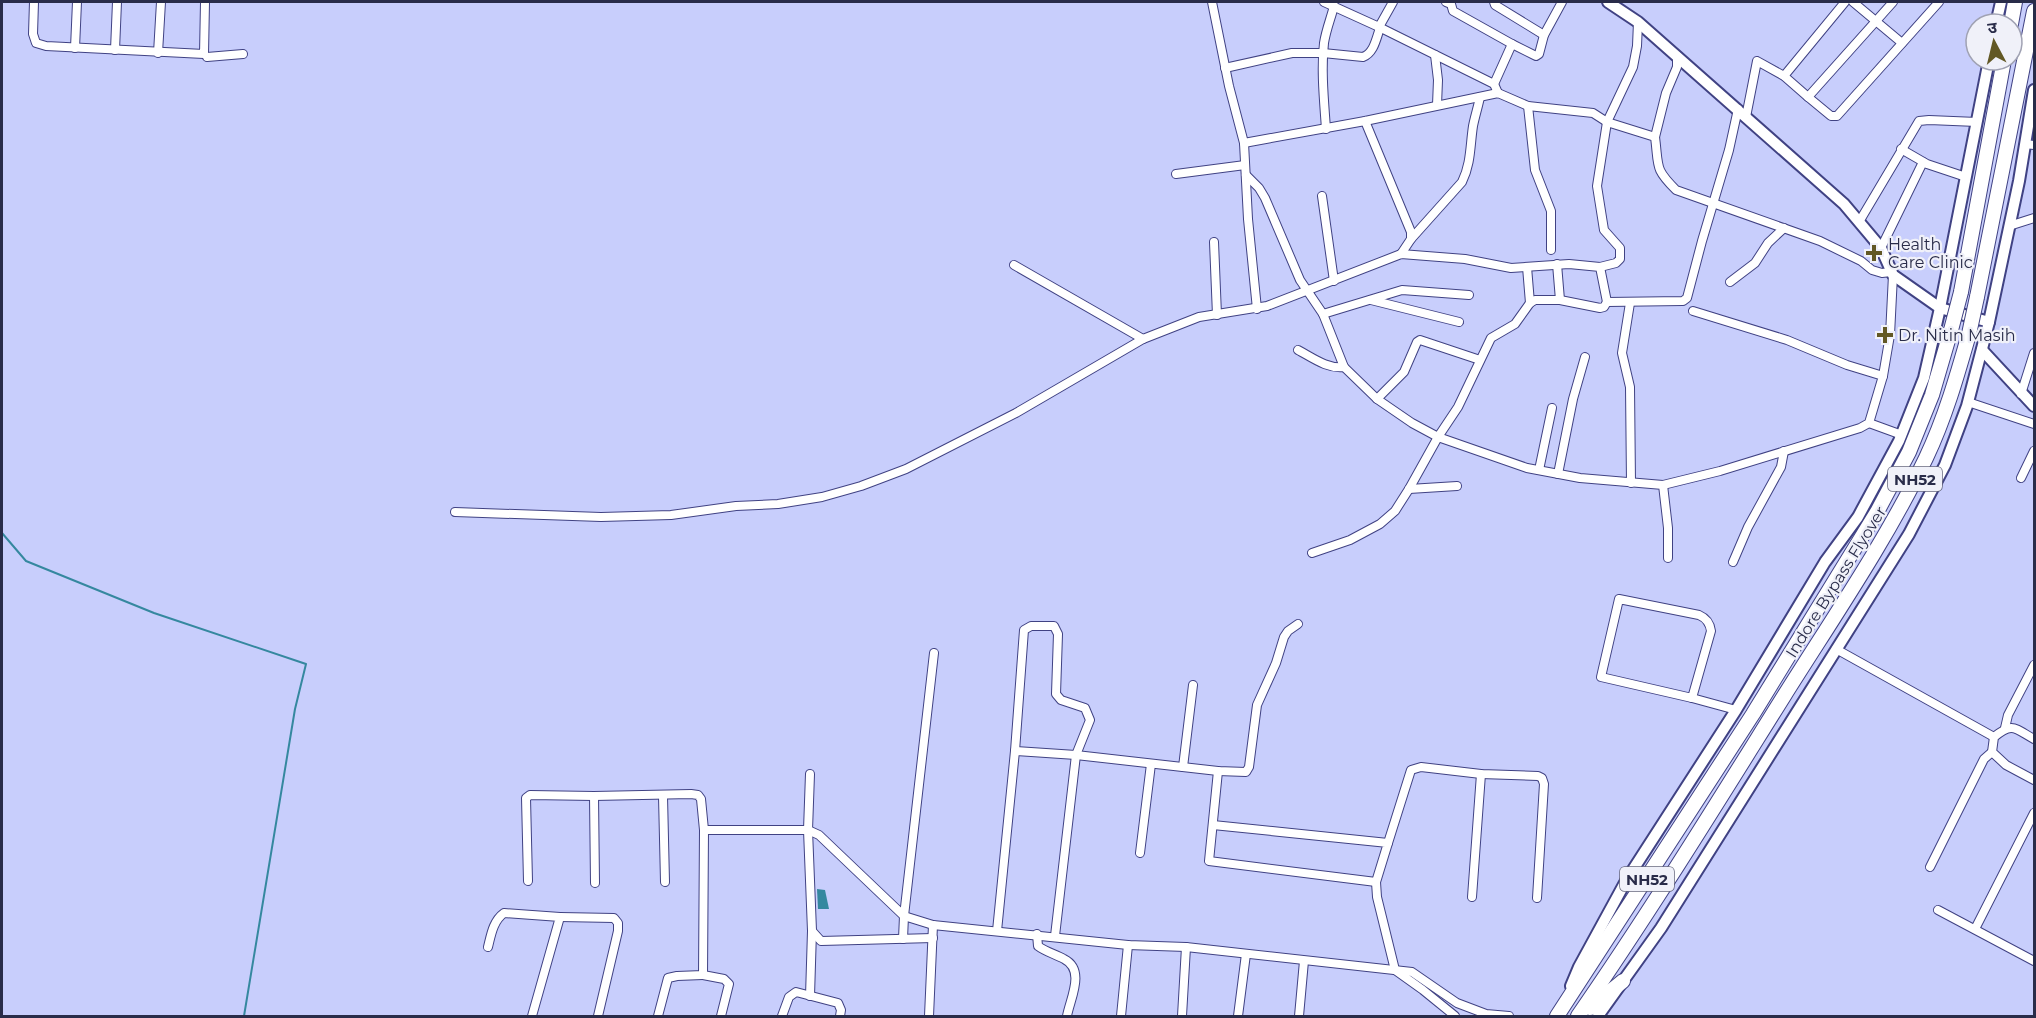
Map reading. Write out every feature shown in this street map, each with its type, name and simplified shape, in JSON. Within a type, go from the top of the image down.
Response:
[{"type":"highway","name":"Indore Bypass Flyover","points":[[1579,1017],[1837,613],[1898,513],[1927,456],[1951,397],[1977,297],[2034,11]]},
{"type":"highway","name":"Indore Bypass Flyover","points":[[1560,1013],[1731,748],[1882,502],[1909,452],[1932,395],[1960,292],[2002,72]]},
{"type":"highway","points":[[1579,1017],[1623,981]]},
{"type":"street","points":[[34,2],[33,34],[36,43],[75,48],[204,54],[205,2]]},
{"type":"street","points":[[75,48],[77,2]]},
{"type":"street","points":[[115,50],[117,2]]},
{"type":"street","points":[[158,53],[161,2]]},
{"type":"street","points":[[1212,2],[1225,68],[1244,143],[1257,309]]},
{"type":"street","points":[[1324,2],[1494,84],[1498,93]]},
{"type":"street","points":[[1225,68],[1282,54],[1323,53],[1363,57],[1369,55],[1393,2]]},
{"type":"street","points":[[1446,2],[1451,4],[1453,11],[1536,56],[1539,54],[1544,35],[1562,2]]},
{"type":"street","points":[[1494,2],[1544,35]]},
{"type":"street","points":[[1246,175],[1265,198],[1293,264],[1323,314],[1344,367],[1377,399],[1438,437],[1539,470],[1631,483],[1663,485],[1784,451],[1860,428],[1869,423],[1890,335],[1892,274],[1881,248],[1844,204],[1638,22],[1623,6],[1608,2]]},
{"type":"street","points":[[1784,76],[1845,2]]},
{"type":"street","points":[[1853,2],[1902,43]]},
{"type":"street","points":[[1808,97],[1893,2]]},
{"type":"street","points":[[1607,302],[1683,301],[1688,298],[1712,204],[1757,61],[1784,76],[1831,116],[1837,116],[1939,2]]},
{"type":"street","points":[[1326,129],[1322,79],[1323,53],[1324,40],[1334,6]]},
{"type":"street","points":[[455,512],[601,517],[670,514],[736,506],[778,504],[822,497],[861,486],[906,469],[1016,413],[1143,339],[1199,317],[1257,309],[1308,292],[1401,254],[1465,259],[1511,268],[1557,264],[1587,264],[1600,267],[1618,261],[1620,250],[1604,230],[1597,191],[1607,122],[1633,67],[1638,22]]},
{"type":"street","points":[[1494,84],[1512,44]]},
{"type":"street","points":[[207,57],[243,54]]},
{"type":"street","points":[[1436,55],[1437,105]]},
{"type":"street","points":[[1677,56],[1677,67],[1666,93],[1655,137],[1657,162],[1662,176],[1676,190],[1820,241],[1861,261],[1872,270],[1892,274],[1940,308],[1989,322]]},
{"type":"street","points":[[1560,1013],[1579,967],[1628,879],[1728,723],[1825,562],[1858,517],[1902,435],[1924,378],[1987,72]]},
{"type":"street","points":[[1599,1017],[1661,928],[1910,534],[1946,465],[1968,402],[1989,322],[2009,226],[2030,144],[2034,90]]},
{"type":"street","points":[[1244,143],[1326,129],[1498,93],[1528,106],[1593,113],[1607,122],[1655,137]]},
{"type":"street","points":[[1401,254],[1411,239],[1462,182],[1471,158],[1473,124],[1480,98]]},
{"type":"street","points":[[1528,106],[1535,170],[1551,211],[1551,249]]},
{"type":"street","points":[[1859,222],[1914,126],[1923,120],[1977,122]]},
{"type":"street","points":[[1365,121],[1407,222],[1411,239]]},
{"type":"street","points":[[1901,149],[1923,162],[1966,177]]},
{"type":"street","points":[[1881,248],[1923,162]]},
{"type":"street","points":[[1176,174],[1245,165]]},
{"type":"street","points":[[1323,196],[1334,281]]},
{"type":"street","points":[[2009,226],[2034,218]]},
{"type":"street","points":[[1730,282],[1755,263],[1768,243],[1784,228]]},
{"type":"street","points":[[1214,242],[1217,315]]},
{"type":"street","points":[[1557,264],[1560,300]]},
{"type":"street","points":[[1014,265],[1143,339]]},
{"type":"street","points":[[1527,267],[1530,303]]},
{"type":"street","points":[[1312,553],[1350,540],[1380,524],[1395,511],[1458,407],[1491,338],[1515,324],[1530,303],[1535,300],[1560,300],[1604,307],[1607,302],[1600,267]]},
{"type":"street","points":[[1323,314],[1394,292],[1412,290],[1469,295]]},
{"type":"street","points":[[1369,300],[1459,322]]},
{"type":"street","points":[[1630,303],[1622,353],[1630,387],[1631,483]]},
{"type":"street","points":[[1693,311],[1787,340],[1847,365],[1882,376]]},
{"type":"street","points":[[1377,399],[1404,372],[1420,340],[1480,360]]},
{"type":"street","points":[[1298,350],[1326,366],[1344,367]]},
{"type":"street","points":[[1982,350],[2034,406]]},
{"type":"street","points":[[2021,394],[2034,353]]},
{"type":"street","points":[[1558,474],[1573,399],[1585,357]]},
{"type":"street","points":[[1968,402],[2034,424]]},
{"type":"street","points":[[1539,470],[1552,408]]},
{"type":"street","points":[[1869,423],[1902,435]]},
{"type":"street","points":[[1733,562],[1781,467],[1784,451]]},
{"type":"street","points":[[2020,478],[2034,451]]},
{"type":"street","points":[[1663,485],[1668,528],[1668,558]]},
{"type":"street","points":[[1409,489],[1457,486]]},
{"type":"street","points":[[1692,698],[1711,631],[1708,622],[1699,615],[1619,599],[1600,677],[1736,710]]},
{"type":"street","points":[[1015,751],[1246,772],[1249,767],[1257,705],[1276,663],[1284,637],[1298,624]]},
{"type":"street","points":[[997,931],[1015,751],[1023,633],[1030,626],[1054,626],[1058,634],[1056,694],[1061,700],[1085,708],[1090,720],[1076,755],[1055,936]]},
{"type":"street","points":[[1836,649],[1994,737]]},
{"type":"street","points":[[903,939],[934,653]]},
{"type":"street","points":[[2006,728],[2008,715],[2034,665]]},
{"type":"street","points":[[1183,767],[1193,685]]},
{"type":"street","points":[[1930,867],[1984,759],[1992,753],[1994,737],[2006,728],[2012,727],[2034,739]]},
{"type":"street","points":[[1992,753],[2006,765],[2034,780]]},
{"type":"street","points":[[1140,854],[1151,764]]},
{"type":"street","points":[[1455,1017],[1395,970],[1377,897],[1376,882],[1411,770],[1421,767],[1481,774],[1538,776],[1543,780],[1537,898]]},
{"type":"street","points":[[1218,771],[1209,861],[1376,882]]},
{"type":"street","points":[[810,774],[808,830],[812,931],[810,996]]},
{"type":"street","points":[[1472,897],[1481,774]]},
{"type":"street","points":[[528,881],[526,798],[530,795],[698,795],[701,799],[704,830],[703,975]]},
{"type":"street","points":[[594,796],[595,883]]},
{"type":"street","points":[[663,796],[665,882]]},
{"type":"street","points":[[1975,928],[2034,813]]},
{"type":"street","points":[[1213,825],[1388,843]]},
{"type":"street","points":[[704,830],[808,830],[819,835],[904,916],[933,925],[1128,945],[1186,947],[1412,972],[1457,1003],[1486,1014],[1509,1017]]},
{"type":"street","points":[[1938,910],[2034,961]]},
{"type":"street","points":[[488,947],[495,923],[504,913],[614,918],[618,923],[618,932],[598,1017]]},
{"type":"street","points":[[532,1017],[560,917]]},
{"type":"street","points":[[929,1017],[933,925]]},
{"type":"street","points":[[812,931],[821,941],[933,938]]},
{"type":"street","points":[[1036,934],[1038,946],[1067,960],[1075,972],[1076,981],[1067,1017]]},
{"type":"street","points":[[1121,1017],[1128,945]]},
{"type":"street","points":[[1182,1017],[1186,947]]},
{"type":"street","points":[[1238,1017],[1246,954]]},
{"type":"street","points":[[1299,1017],[1304,961]]},
{"type":"street","points":[[658,1017],[668,978],[677,975],[703,975],[724,979],[729,984],[721,1017]]},
{"type":"street","points":[[782,1017],[789,997],[796,992],[838,1003],[841,1010],[840,1017]]},
{"type":"water","points":[[817,889],[825,890],[829,909],[818,909]]},
{"type":"waterway","points":[[2,533],[26,561],[154,613],[306,664],[295,709],[244,1016]]},
{"type":"place","name":"Health Care Clinic","points":[[1874,253]]},
{"type":"place","name":"Dr. Nitin Masih","points":[[1885,335]]}]
